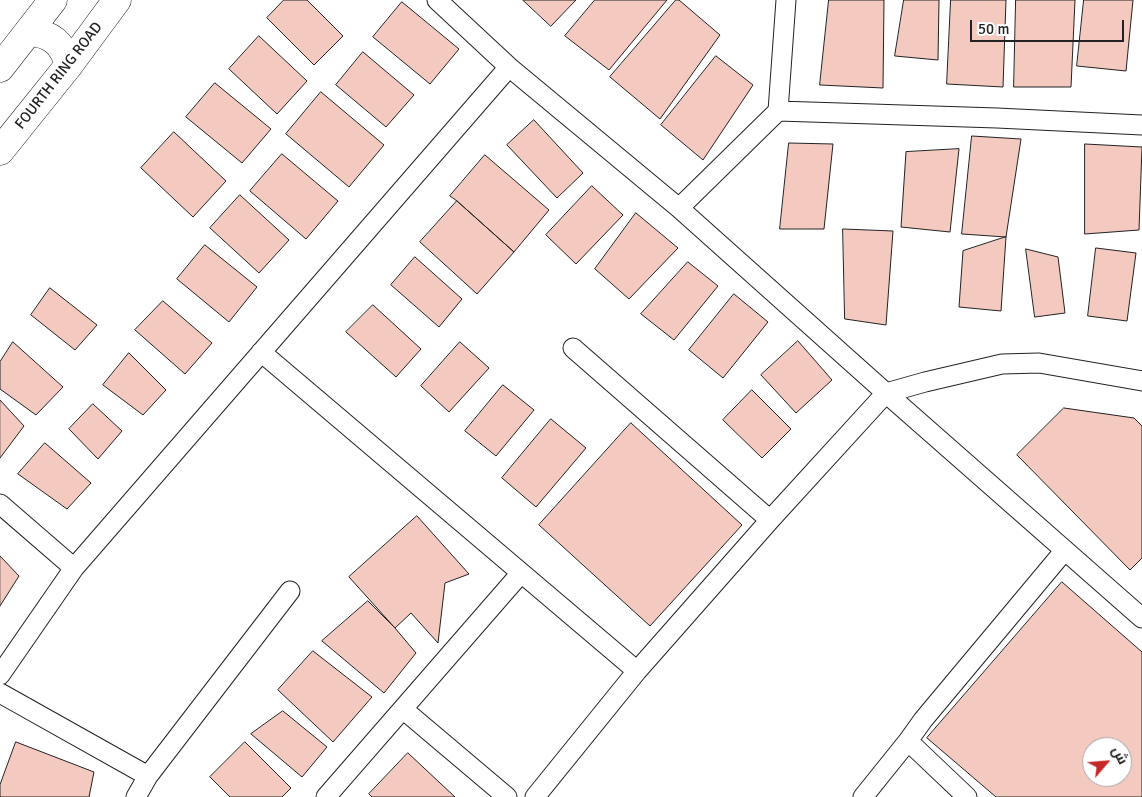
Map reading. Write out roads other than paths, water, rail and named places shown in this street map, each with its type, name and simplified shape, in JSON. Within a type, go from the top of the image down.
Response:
[{"type":"main road","points":[[0,68],[52,0]]},
{"type":"main road","name":"FOURTH RING ROAD","points":[[0,151],[69,65],[117,0]]},
{"type":"main road","points":[[28,32],[38,32],[56,40],[67,56],[69,65]]},
{"type":"street","points":[[437,0],[509,67],[679,208],[1065,550],[1139,609]]},
{"type":"street","points":[[679,208],[778,111],[786,0]]},
{"type":"street","points":[[0,675],[74,568],[509,67]]},
{"type":"street","points":[[778,111],[1142,125]]},
{"type":"street","points":[[574,348],[770,520]]},
{"type":"street","points":[[261,352],[637,671]]},
{"type":"street","points":[[534,797],[637,671],[770,520],[886,393],[1002,364],[1039,363],[1142,381]]},
{"type":"street","points":[[0,504],[74,568]]},
{"type":"street","points":[[863,797],[908,742],[923,720],[1065,550]]},
{"type":"street","points":[[326,797],[404,710],[521,573]]},
{"type":"street","points":[[136,797],[148,776],[290,592]]},
{"type":"street","points":[[0,693],[148,776]]},
{"type":"street","points":[[404,710],[507,797]]},
{"type":"street","points":[[908,742],[967,797]]}]
